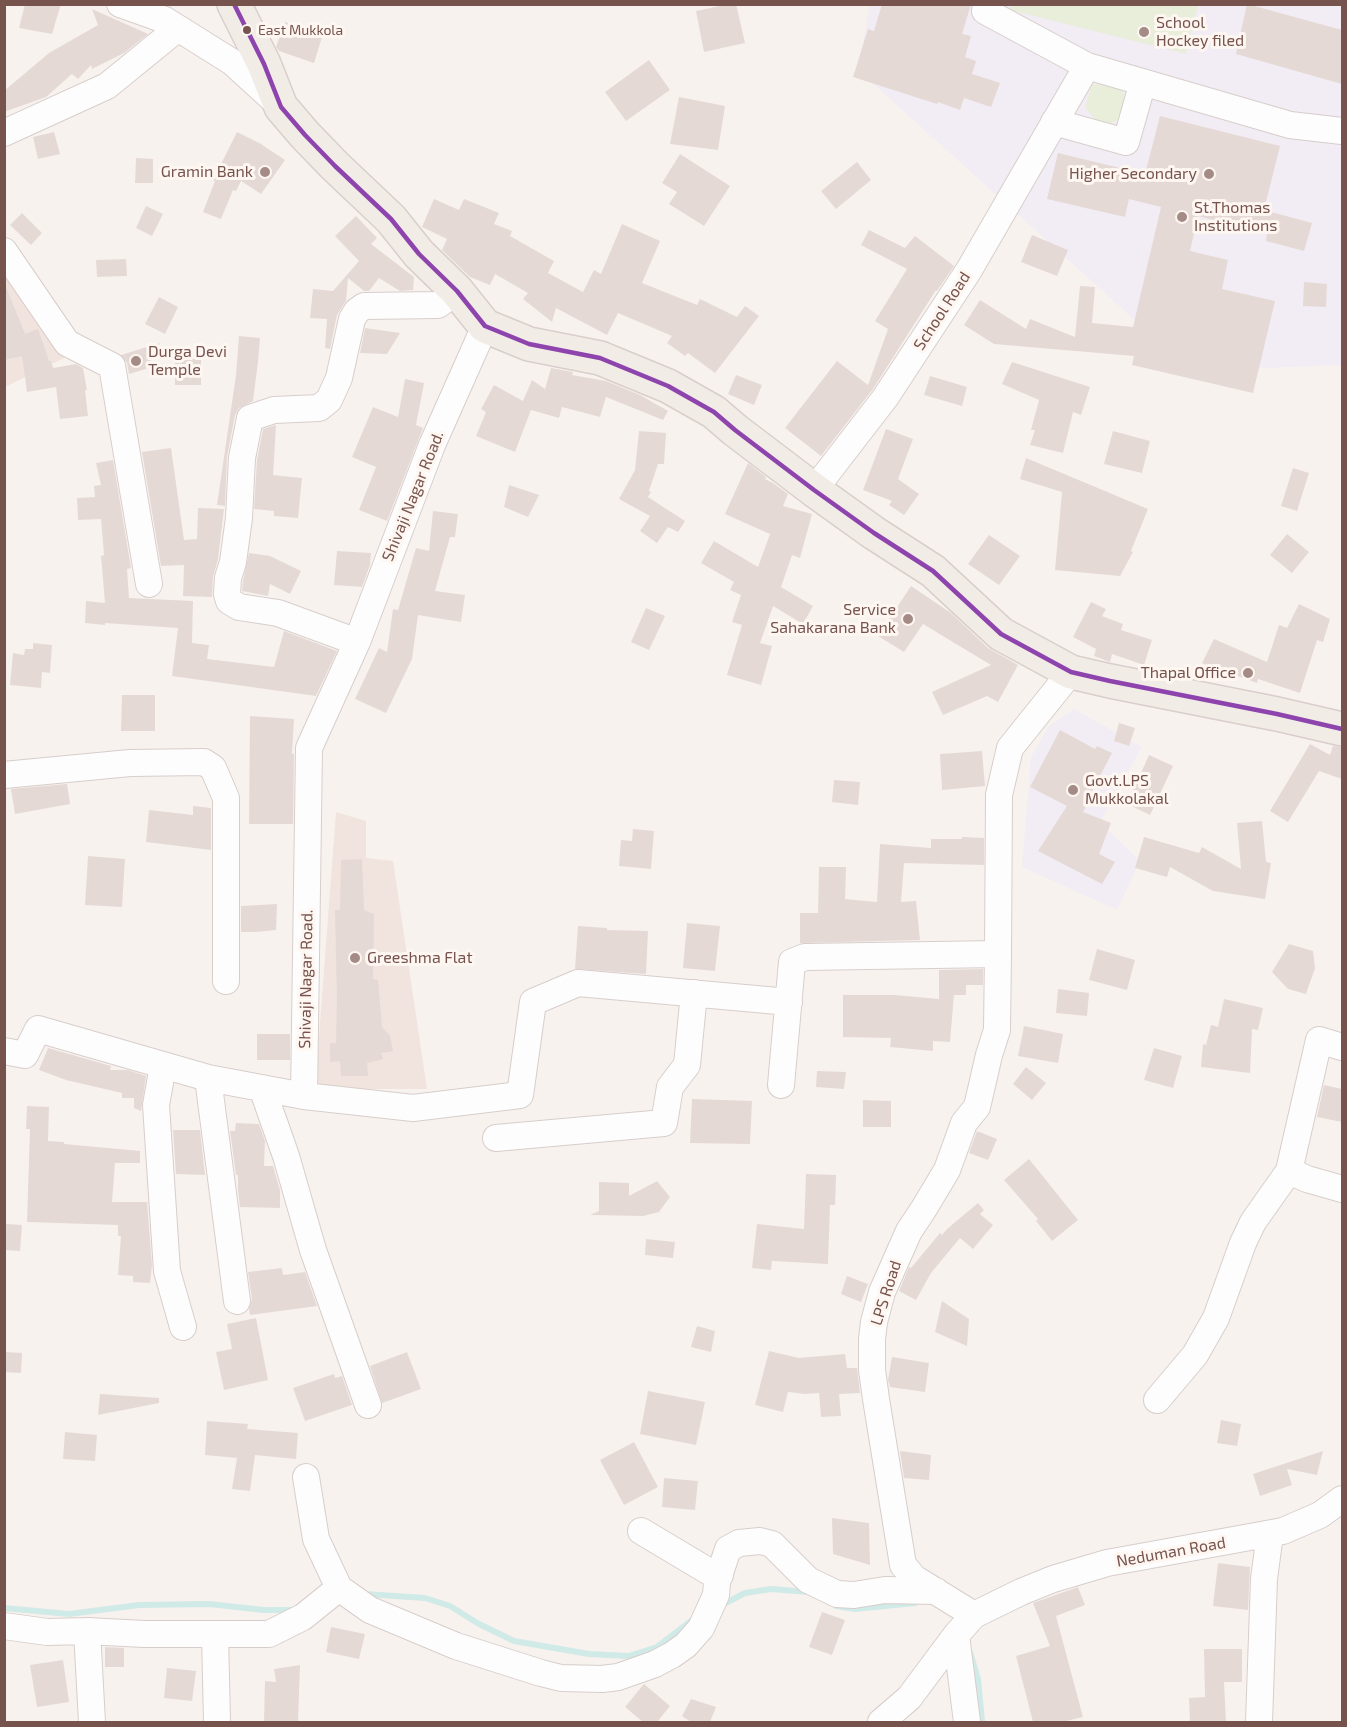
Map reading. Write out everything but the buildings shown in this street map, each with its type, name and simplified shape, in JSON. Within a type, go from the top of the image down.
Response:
[{"type":"main road","points":[[234,4],[264,64],[281,107],[328,158],[391,219],[419,254],[457,291],[485,326],[529,344],[600,358],[668,386],[714,412],[814,490],[933,571],[1001,634],[1071,672],[1342,729]]},
{"type":"street","points":[[120,4],[165,20],[232,62],[281,107]]},
{"type":"street","points":[[987,4],[985,11],[1087,66],[1290,125],[1342,131]]},
{"type":"street","points":[[4,133],[107,86],[177,29]]},
{"type":"street","name":"School Road","points":[[814,490],[885,398],[969,270],[1087,66]]},
{"type":"street","points":[[1054,122],[1126,142],[1143,82]]},
{"type":"street","points":[[4,251],[67,343],[112,366],[149,584]]},
{"type":"street","points":[[357,642],[278,613],[239,608],[229,601],[228,578],[233,562],[239,518],[242,458],[250,418],[274,410],[319,408],[329,400],[339,378],[352,319],[364,306],[438,305],[457,291]]},
{"type":"street","name":"Shivaji Nagar Road.","points":[[304,1096],[309,748],[357,642],[432,445],[485,326]]},
{"type":"street","name":"LPS Road","points":[[974,1615],[914,1578],[903,1565],[872,1370],[873,1331],[882,1292],[909,1231],[947,1170],[964,1123],[977,1107],[997,1030],[999,795],[1010,748],[1071,672]]},
{"type":"street","points":[[4,776],[130,763],[204,762],[213,768],[226,798],[226,981]]},
{"type":"street","points":[[782,1085],[792,962],[805,957],[998,954]]},
{"type":"street","points":[[4,1051],[25,1055],[38,1029],[208,1078],[304,1096],[413,1108],[520,1095],[533,1002],[578,982],[789,1002]]},
{"type":"street","points":[[496,1138],[664,1123],[670,1087],[687,1065],[694,993]]},
{"type":"street","points":[[1158,1400],[1195,1355],[1216,1317],[1253,1222],[1288,1171],[1319,1040],[1342,1047]]},
{"type":"street","points":[[163,1066],[156,1105],[167,1270],[183,1327]]},
{"type":"street","points":[[208,1078],[237,1301]]},
{"type":"street","points":[[262,1088],[286,1156],[313,1250],[368,1405]]},
{"type":"street","points":[[1288,1171],[1342,1189]]},
{"type":"street","points":[[306,1477],[316,1539],[339,1588],[370,1610],[456,1646],[561,1678],[618,1677],[655,1664],[686,1645],[701,1628],[716,1595],[728,1550],[740,1543],[760,1541],[772,1545],[808,1580],[837,1594],[854,1595],[885,1590],[936,1591]]},
{"type":"street","name":"Neduman Road","points":[[974,1615],[1053,1579],[1107,1563],[1283,1531],[1320,1515],[1342,1499]]},
{"type":"street","points":[[641,1531],[713,1574],[720,1575]]},
{"type":"street","points":[[1259,1722],[1264,1579],[1269,1534]]},
{"type":"street","points":[[4,1626],[47,1632],[269,1634],[303,1617],[339,1588]]},
{"type":"street","points":[[881,1722],[909,1698],[956,1635],[974,1615]]},
{"type":"street","points":[[87,1631],[92,1722]]},
{"type":"street","points":[[215,1634],[217,1722]]},
{"type":"street","points":[[956,1635],[967,1722]]},
{"type":"shaded area","name":"St.Thomas Institutions","points":[[870,5],[1342,5],[1342,365],[1191,371],[858,70]]},
{"type":"shaded area","points":[[4,232],[66,357],[5,387],[4,387]]},
{"type":"shaded area","name":"Govt.LPS Mukkolakal","points":[[1074,709],[1142,747],[1100,822],[1140,861],[1117,910],[1022,867],[1031,757],[1049,726]]},
{"type":"shaded area","name":"Greeshma Flat","points":[[336,812],[366,821],[366,858],[393,861],[427,1089],[315,1089]]},
{"type":"green space","name":"School Hockey filed","points":[[1011,4],[1198,5],[1186,54],[1010,10]]},
{"type":"green space","points":[[1092,84],[1119,86],[1130,102],[1122,119],[1102,126],[1085,108]]},
{"type":"waterway","points":[[720,1606],[745,1593],[771,1589],[808,1592]]},
{"type":"waterway","points":[[365,1594],[425,1598],[450,1606],[479,1624],[514,1641],[589,1654],[629,1656],[657,1647],[695,1618]]},
{"type":"waterway","points":[[836,1606],[855,1609],[915,1603]]},
{"type":"waterway","points":[[4,1608],[69,1614],[139,1605],[209,1604],[264,1610],[294,1610]]},
{"type":"waterway","points":[[970,1652],[978,1679],[982,1722]]},
{"type":"transit line","points":[[234,4],[264,64],[281,107],[335,166],[391,219],[419,254],[457,291],[485,326],[529,344],[600,358],[668,386],[714,412],[814,490],[933,571],[1001,634],[1071,672],[1342,729]]},
{"type":"place","name":"East Mukkola","points":[[247,30]]},
{"type":"place","name":"School Hockey filed","points":[[1144,32]]},
{"type":"place","name":"Gramin Bank","points":[[265,172]]},
{"type":"place","name":"Higher Secondary","points":[[1209,174]]},
{"type":"place","name":"St.Thomas Institutions","points":[[1182,217]]},
{"type":"place","name":"Durga Devi Temple","points":[[136,361]]},
{"type":"place","name":"Service Sahakarana Bank","points":[[908,619]]},
{"type":"place","name":"Thapal Office","points":[[1248,673]]},
{"type":"place","name":"Govt.LPS Mukkolakal","points":[[1073,790]]},
{"type":"place","name":"Greeshma Flat","points":[[355,958]]}]
